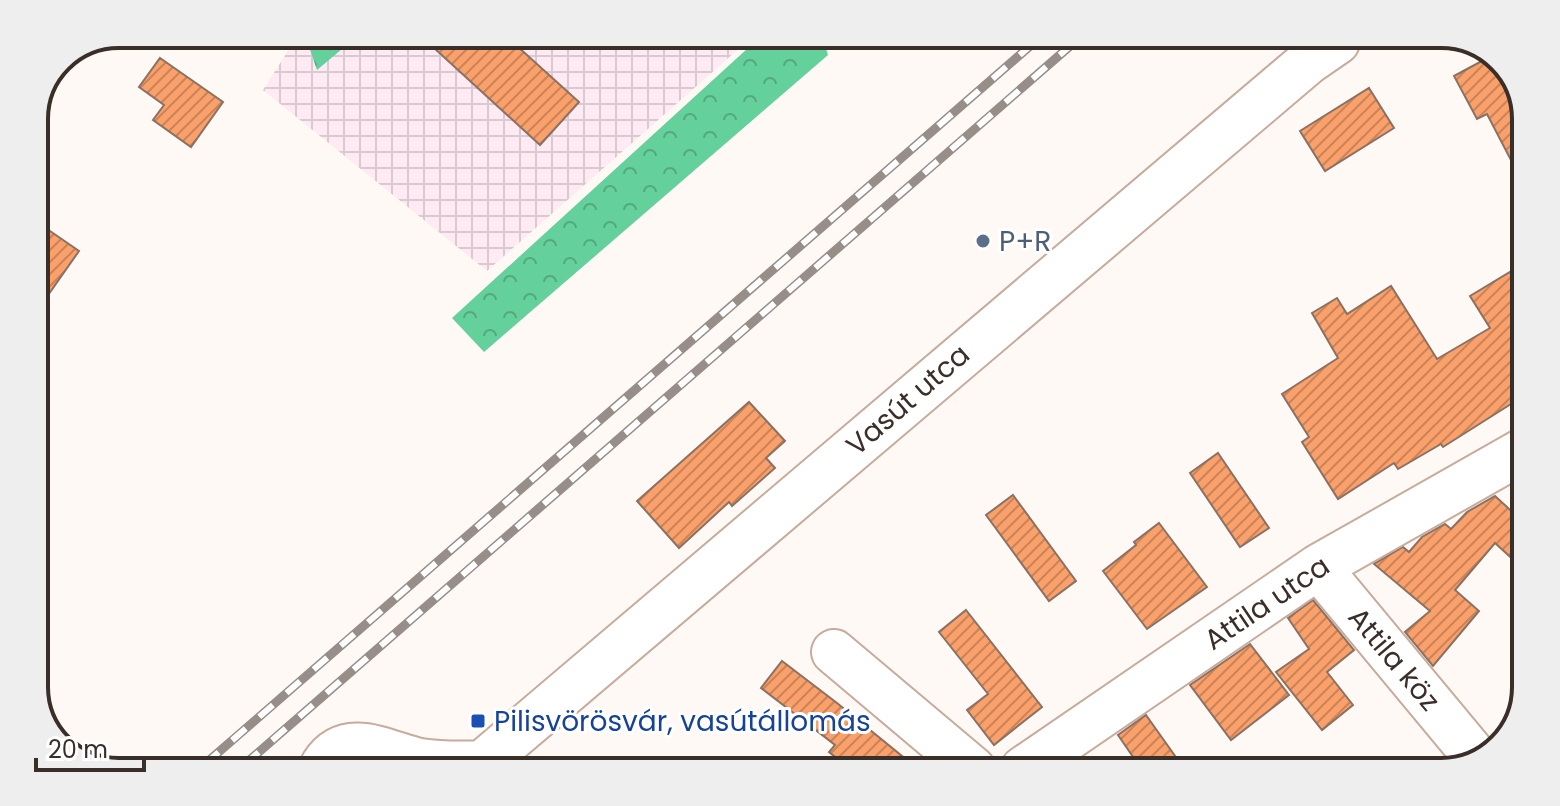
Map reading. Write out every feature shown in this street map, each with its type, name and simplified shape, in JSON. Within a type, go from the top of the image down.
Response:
[{"type":"street","name":"Vasút utca","points":[[488,758],[1161,185],[1328,48]]},
{"type":"street","name":"Attila utca","points":[[1039,758],[1318,567],[1512,457]]},
{"type":"street","name":"Attila köz","points":[[1318,567],[1470,750]]},
{"type":"street","points":[[834,652],[960,758]]},
{"type":"street","name":"Vasút utca","points":[[327,758],[344,746],[364,745],[415,758]]},
{"type":"shaded area","points":[[290,48],[740,48],[487,271],[263,90]]},
{"type":"green space","points":[[309,48],[343,48],[317,70]]},
{"type":"green space","points":[[748,48],[826,48],[828,55],[484,352],[452,318]]},
{"type":"building","points":[[434,48],[519,48],[579,102],[540,145]]},
{"type":"building","points":[[160,58],[223,102],[191,147],[153,120],[164,105],[139,87]]},
{"type":"building","points":[[1482,61],[1500,80],[1511,105],[1512,162],[1487,114],[1477,119],[1454,76]]},
{"type":"building","points":[[1369,88],[1394,128],[1325,171],[1300,131]]},
{"type":"building","points":[[48,230],[79,251],[48,295]]},
{"type":"building","points":[[1510,272],[1512,276],[1512,403],[1443,447],[1441,444],[1398,469],[1394,463],[1338,499],[1302,442],[1309,437],[1282,394],[1338,358],[1312,313],[1337,298],[1347,314],[1391,286],[1437,359],[1490,328],[1470,296]]},
{"type":"building","points":[[749,402],[785,441],[766,458],[775,468],[732,506],[729,502],[679,548],[637,501]]},
{"type":"building","points":[[1218,453],[1269,528],[1240,547],[1190,473]]},
{"type":"building","points":[[1013,495],[1076,581],[1049,601],[986,515]]},
{"type":"building","points":[[1495,496],[1512,512],[1512,559],[1495,543],[1455,590],[1479,611],[1433,666],[1405,632],[1430,611],[1374,564],[1403,547],[1409,552],[1422,537],[1445,524],[1451,529],[1467,512]]},
{"type":"building","points":[[1159,523],[1207,587],[1147,629],[1103,571]]},
{"type":"building","points":[[1313,600],[1354,650],[1327,672],[1353,705],[1322,730],[1276,672],[1309,649],[1288,618]]},
{"type":"building","points":[[966,610],[1042,707],[994,745],[967,710],[988,694],[939,632]]},
{"type":"building","points":[[1250,644],[1289,695],[1231,740],[1190,685]]},
{"type":"building","points":[[782,661],[904,758],[836,758],[829,752],[835,745],[761,688]]},
{"type":"building","points":[[1146,715],[1176,758],[1134,758],[1118,735]]},
{"type":"railway","points":[[212,758],[1028,48]]},
{"type":"railway","points":[[252,758],[1068,48]]},
{"type":"place","name":"P+R","points":[[983,241]]},
{"type":"place","name":"Pilisvörösvár, vasútállomás","points":[[478,721]]}]
